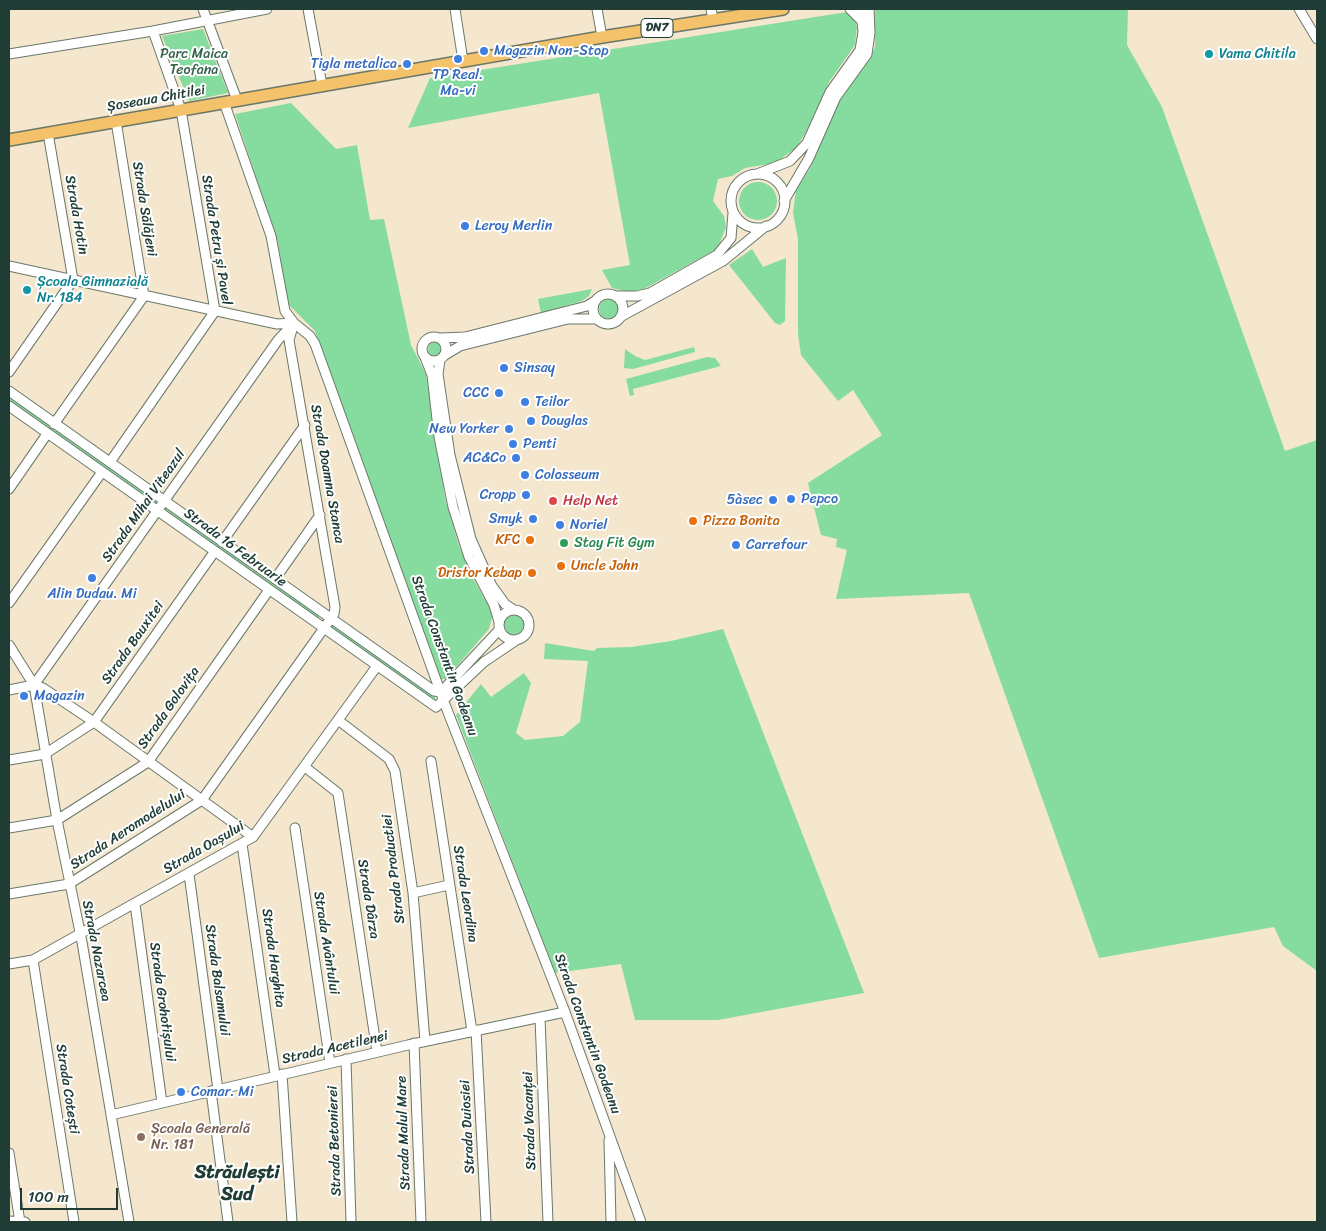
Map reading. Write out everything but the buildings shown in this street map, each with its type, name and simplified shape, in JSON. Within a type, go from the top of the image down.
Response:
[{"type":"main road","name":"Șoseaua Chitilei","points":[[9,140],[602,37],[712,14],[782,9]]},
{"type":"street","points":[[204,9],[237,100]]},
{"type":"street","points":[[9,54],[153,31],[267,9]]},
{"type":"street","points":[[308,9],[322,85]]},
{"type":"street","points":[[455,9],[464,61]]},
{"type":"street","points":[[597,9],[602,37]]},
{"type":"street","points":[[850,9],[866,20]]},
{"type":"street","points":[[425,357],[432,361],[442,358],[460,346],[568,319],[597,319],[609,324],[616,322],[622,316],[723,261],[766,226],[778,219],[784,201],[809,158],[836,97],[867,54],[866,20],[861,9]]},
{"type":"street","points":[[518,640],[509,639],[499,626],[494,605],[469,557],[453,507],[439,436],[432,375],[422,349],[425,341],[432,337],[465,337],[587,306],[603,294],[637,296],[650,294],[717,255],[731,238],[733,213],[731,196],[735,187],[748,176],[780,167],[802,150],[836,82],[860,50],[869,9]]},
{"type":"street","points":[[866,20],[874,9]]},
{"type":"street","points":[[1300,9],[1317,39]]},
{"type":"street","name":"Strada Petru și Pavel","points":[[110,462],[215,310],[181,110],[153,31]]},
{"type":"street","name":"Strada Constantin Godeanu","points":[[224,102],[271,236],[285,311],[294,323],[308,334],[315,344],[444,702],[565,1012],[640,1222]]},
{"type":"street","name":"Strada Sălăjeni","points":[[116,121],[144,296]]},
{"type":"street","name":"Strada Hotin","points":[[48,133],[73,280]]},
{"type":"street","points":[[757,174],[776,182],[783,194],[784,201]]},
{"type":"street","points":[[733,213],[744,224],[751,227],[766,226]]},
{"type":"street","points":[[9,266],[277,324],[294,323]]},
{"type":"street","points":[[9,372],[73,280]]},
{"type":"street","points":[[54,424],[144,296]]},
{"type":"street","points":[[617,296],[622,303],[622,316]]},
{"type":"street","points":[[595,301],[593,310],[597,319]]},
{"type":"street","name":"Strada Doamna Stanca","points":[[294,323],[289,340],[335,607],[331,618]]},
{"type":"street","name":"Strada Mihai Viteazul","points":[[34,685],[278,340],[294,323]]},
{"type":"street","points":[[441,338],[446,344],[438,374],[450,455],[471,539],[492,586],[505,604],[514,610],[522,612],[528,622],[526,633],[484,662],[444,702]]},
{"type":"street","name":"Strada 16 Februarie","points":[[9,391],[434,691],[441,692]]},
{"type":"street","name":"Strada 16 Februarie","points":[[9,406],[436,707],[444,702]]},
{"type":"street","points":[[222,542],[304,425]]},
{"type":"street","points":[[9,489],[47,434]]},
{"type":"street","points":[[9,603],[102,472]]},
{"type":"street","points":[[276,579],[320,515]]},
{"type":"street","name":"Strada Bauxitei","points":[[9,760],[45,754],[94,722],[215,551]]},
{"type":"street","name":"Strada Golovița","points":[[9,828],[57,820],[148,762],[269,590]]},
{"type":"street","points":[[441,692],[499,626],[502,615],[514,610]]},
{"type":"street","points":[[324,628],[331,618]]},
{"type":"street","name":"Strada Aeromodelului","points":[[9,894],[69,884],[202,800],[324,628]]},
{"type":"street","points":[[9,645],[34,685]]},
{"type":"street","name":"Strada Oașului","points":[[9,964],[34,960],[253,837],[377,666]]},
{"type":"street","points":[[9,690],[34,685],[43,688],[94,722],[253,837]]},
{"type":"street","name":"Strada Nazarcea","points":[[34,685],[57,820],[80,934],[129,1222]]},
{"type":"street","name":"Strada Productiei","points":[[338,720],[394,765],[412,893],[425,1041]]},
{"type":"street","name":"Strada Leordina","points":[[431,761],[449,885],[474,1031]]},
{"type":"street","name":"Strada Dârza","points":[[304,767],[338,793],[377,1052]]},
{"type":"street","name":"Strada Avântului","points":[[295,828],[330,1063]]},
{"type":"street","name":"Strada Harghita","points":[[242,844],[279,1074],[292,1222]]},
{"type":"street","name":"Strada Balsamului","points":[[189,874],[215,1090],[228,1222]]},
{"type":"street","points":[[412,893],[449,885]]},
{"type":"street","name":"Strada Grohotișului","points":[[135,904],[162,1103]]},
{"type":"street","name":"Strada Cotești","points":[[34,960],[74,1222]]},
{"type":"street","name":"Strada Acetilenei","points":[[111,1115],[279,1074],[565,1012]]},
{"type":"street","name":"Strada Vacanței","points":[[540,1018],[548,1222]]},
{"type":"street","name":"Strada Duiosiei","points":[[474,1031],[486,1222]]},
{"type":"street","name":"Strada Malul Mare","points":[[414,1044],[421,1222]]},
{"type":"street","name":"Strada Betonierei","points":[[346,1059],[351,1222]]},
{"type":"street","points":[[609,1134],[611,1222]]},
{"type":"street","points":[[9,1153],[20,1222]]},
{"type":"street","points":[[9,1221],[25,1222]]},
{"type":"green space","points":[[875,9],[1128,9],[1127,45],[1162,107],[1285,451],[1317,440],[1317,971],[1283,946],[1274,927],[1099,958],[969,593],[836,599],[847,550],[836,547],[837,539],[821,535],[808,483],[882,435],[853,390],[838,401],[801,355],[798,334],[798,239],[793,213],[796,190],[810,168],[840,98],[871,57],[875,47]]},
{"type":"green space","points":[[847,12],[854,17],[857,27],[855,45],[829,82],[806,132],[796,148],[775,163],[745,168],[732,176],[718,179],[713,201],[724,216],[726,227],[719,245],[715,250],[644,289],[629,292],[612,288],[602,270],[630,265],[599,93],[408,128],[430,78]]},
{"type":"green space","name":"Parc Maica Teofana","points":[[203,29],[228,93],[189,101],[162,36]]},
{"type":"green space","points":[[291,103],[336,149],[357,145],[370,220],[384,219],[411,345],[426,374],[445,498],[459,546],[470,573],[493,614],[489,629],[446,679],[440,679],[315,331],[288,304],[278,243],[235,114]]},
{"type":"green space","points":[[758,182],[771,188],[777,201],[771,214],[758,220],[745,214],[739,201],[745,188]]},
{"type":"green space","points":[[752,249],[763,267],[786,258],[785,321],[780,325],[775,323],[729,265]]},
{"type":"green space","points":[[592,289],[589,296],[582,301],[541,313],[538,299]]},
{"type":"green space","points":[[609,299],[616,302],[619,309],[616,316],[609,319],[602,316],[599,309],[602,302]]},
{"type":"green space","points":[[432,342],[438,342],[442,349],[438,356],[432,356],[428,352],[428,346]]},
{"type":"green space","points":[[694,347],[695,352],[633,369],[624,368],[625,349],[645,360]]},
{"type":"green space","points":[[707,357],[715,358],[721,366],[633,389],[634,395],[630,396],[626,379]]},
{"type":"green space","points":[[9,392],[158,498],[159,508],[9,402]]},
{"type":"green space","points":[[167,507],[320,616],[316,619],[164,510]]},
{"type":"green space","points":[[514,615],[521,618],[524,625],[521,632],[514,635],[507,632],[504,625],[507,618]]},
{"type":"green space","points":[[334,624],[435,695],[435,703],[332,629],[331,626]]},
{"type":"green space","points":[[723,629],[864,993],[718,1020],[635,1020],[621,964],[555,973],[456,715],[481,684],[491,697],[524,673],[531,683],[516,733],[525,740],[563,736],[580,722],[588,661],[544,659],[545,643],[594,651],[597,648],[631,647],[671,641]]},
{"type":"place","name":"Magazin Non-Stop","points":[[484,51]]},
{"type":"place","name":"Vama Chitila","points":[[1209,54]]},
{"type":"place","name":"TP Real. Ma-vi","points":[[458,59]]},
{"type":"place","name":"Tigla metalica","points":[[407,64]]},
{"type":"place","name":"Leroy Merlin","points":[[465,226]]},
{"type":"place","name":"Școala Gimnazială Nr. 184","points":[[27,290]]},
{"type":"place","name":"Sinsay","points":[[504,368]]},
{"type":"place","name":"CCC","points":[[499,393]]},
{"type":"place","name":"Teilor","points":[[525,402]]},
{"type":"place","name":"Douglas","points":[[531,421]]},
{"type":"place","name":"New Yorker","points":[[509,429]]},
{"type":"place","name":"Penti","points":[[513,444]]},
{"type":"place","name":"AC&Co","points":[[516,458]]},
{"type":"place","name":"Colosseum","points":[[525,475]]},
{"type":"place","name":"Cropp","points":[[526,495]]},
{"type":"place","name":"Pepco","points":[[791,499]]},
{"type":"place","name":"5àsec","points":[[773,500]]},
{"type":"place","name":"Help Net","points":[[553,501]]},
{"type":"place","name":"Smyk","points":[[533,519]]},
{"type":"place","name":"Pizza Bonita","points":[[693,521]]},
{"type":"place","name":"Noriel","points":[[560,525]]},
{"type":"place","name":"KFC","points":[[530,540]]},
{"type":"place","name":"Stay Fit Gym","points":[[564,543]]},
{"type":"place","name":"Carrefour","points":[[736,545]]},
{"type":"place","name":"Uncle John","points":[[561,566]]},
{"type":"place","name":"Dristor Kebap","points":[[532,573]]},
{"type":"place","name":"Alin Dudau. Mi","points":[[92,578]]},
{"type":"place","name":"Magazin","points":[[24,696]]},
{"type":"place","name":"Comar. Mi","points":[[181,1092]]},
{"type":"place","name":"Școala Generală Nr. 181","points":[[141,1137]]},
{"type":"district","name":"Străulești Sud","points":[[237,1184]]}]
